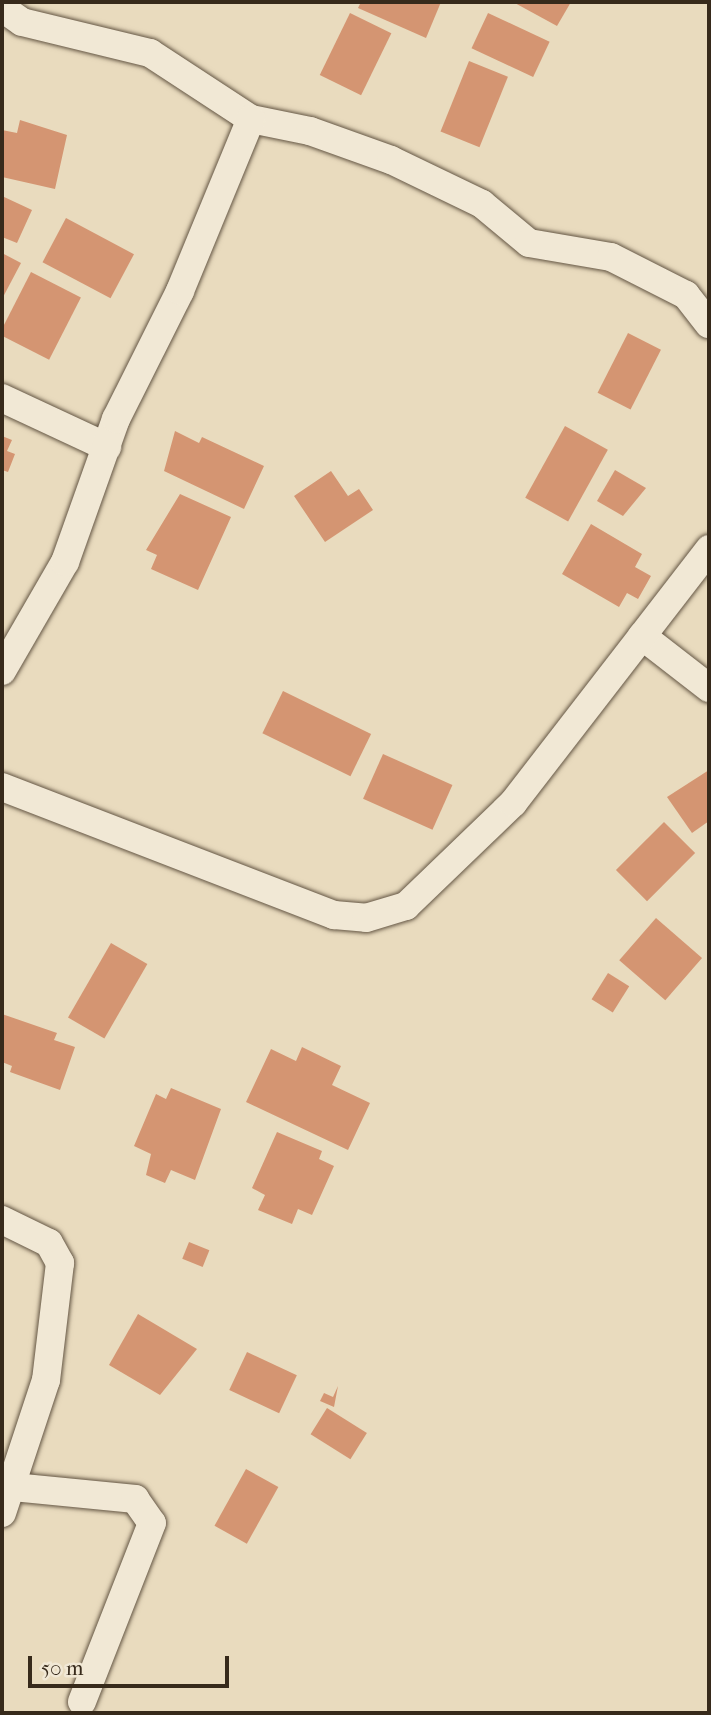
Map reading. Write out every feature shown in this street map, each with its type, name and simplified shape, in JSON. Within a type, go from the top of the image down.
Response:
[{"type":"street","points":[[2,8],[22,22],[150,53],[251,119],[310,131],[391,160],[482,204],[529,243],[611,257],[686,295],[709,324]]},
{"type":"street","points":[[2,671],[65,562],[107,447],[251,119]]},
{"type":"street","points":[[2,398],[107,447]]},
{"type":"street","points":[[2,787],[264,891],[334,915],[366,918],[406,906],[513,803],[709,549]]},
{"type":"street","points":[[642,636],[709,688]]},
{"type":"street","points":[[2,1220],[49,1243],[60,1263],[46,1380],[13,1487],[2,1513]]},
{"type":"street","points":[[13,1487],[135,1499],[152,1523],[82,1702]]},
{"type":"building","points":[[361,2],[441,2],[426,38],[358,8]]},
{"type":"building","points":[[513,2],[571,2],[557,26]]},
{"type":"building","points":[[350,13],[391,33],[361,95],[320,75]]},
{"type":"building","points":[[488,13],[550,42],[533,77],[472,48]]},
{"type":"building","points":[[469,61],[508,77],[479,147],[441,131]]},
{"type":"building","points":[[20,120],[67,135],[55,189],[2,177],[2,130],[17,133]]},
{"type":"building","points":[[2,196],[32,210],[17,243],[2,237]]},
{"type":"building","points":[[66,218],[134,254],[111,298],[43,262]]},
{"type":"building","points":[[2,253],[21,263],[2,299]]},
{"type":"building","points":[[31,272],[81,297],[49,360],[2,336],[2,329]]},
{"type":"building","points":[[628,333],[661,350],[631,409],[598,393]]},
{"type":"building","points":[[565,426],[608,450],[568,521],[525,498]]},
{"type":"building","points":[[175,431],[199,443],[202,437],[264,466],[244,509],[164,471]]},
{"type":"building","points":[[2,436],[12,440],[7,451],[15,454],[8,472],[2,470]]},
{"type":"building","points":[[615,470],[646,488],[623,516],[597,501]]},
{"type":"building","points":[[331,471],[348,496],[359,489],[373,510],[325,542],[294,496]]},
{"type":"building","points":[[180,494],[231,517],[198,590],[151,569],[157,555],[146,550]]},
{"type":"building","points":[[591,524],[642,554],[635,567],[651,576],[638,599],[627,593],[619,607],[562,574]]},
{"type":"building","points":[[283,691],[371,734],[350,776],[262,733]]},
{"type":"building","points":[[383,754],[452,785],[432,830],[363,799]]},
{"type":"building","points":[[709,770],[709,821],[692,833],[667,797]]},
{"type":"building","points":[[664,822],[695,853],[647,901],[616,870]]},
{"type":"building","points":[[656,918],[702,958],[665,1000],[619,960]]},
{"type":"building","points":[[111,943],[147,964],[104,1038],[68,1017]]},
{"type":"building","points":[[608,973],[629,986],[613,1013],[592,999]]},
{"type":"building","points":[[2,1014],[57,1033],[54,1040],[75,1047],[60,1090],[10,1072],[12,1066],[2,1062]]},
{"type":"building","points":[[302,1047],[341,1066],[332,1085],[370,1103],[348,1150],[246,1102],[271,1049],[296,1061]]},
{"type":"building","points":[[171,1088],[221,1109],[195,1180],[171,1170],[165,1183],[146,1175],[151,1154],[134,1146],[156,1094],[166,1099]]},
{"type":"building","points":[[277,1132],[322,1151],[319,1159],[334,1166],[312,1215],[298,1209],[292,1224],[258,1210],[265,1195],[252,1188]]},
{"type":"building","points":[[189,1242],[209,1250],[203,1267],[182,1259]]},
{"type":"building","points":[[138,1314],[197,1349],[160,1395],[109,1365]]},
{"type":"building","points":[[247,1352],[297,1375],[279,1413],[229,1390]]},
{"type":"building","points":[[338,1386],[334,1407],[320,1401],[324,1393],[333,1397]]},
{"type":"building","points":[[327,1408],[367,1433],[350,1459],[311,1434]]},
{"type":"building","points":[[246,1469],[278,1487],[247,1544],[214,1526]]}]
